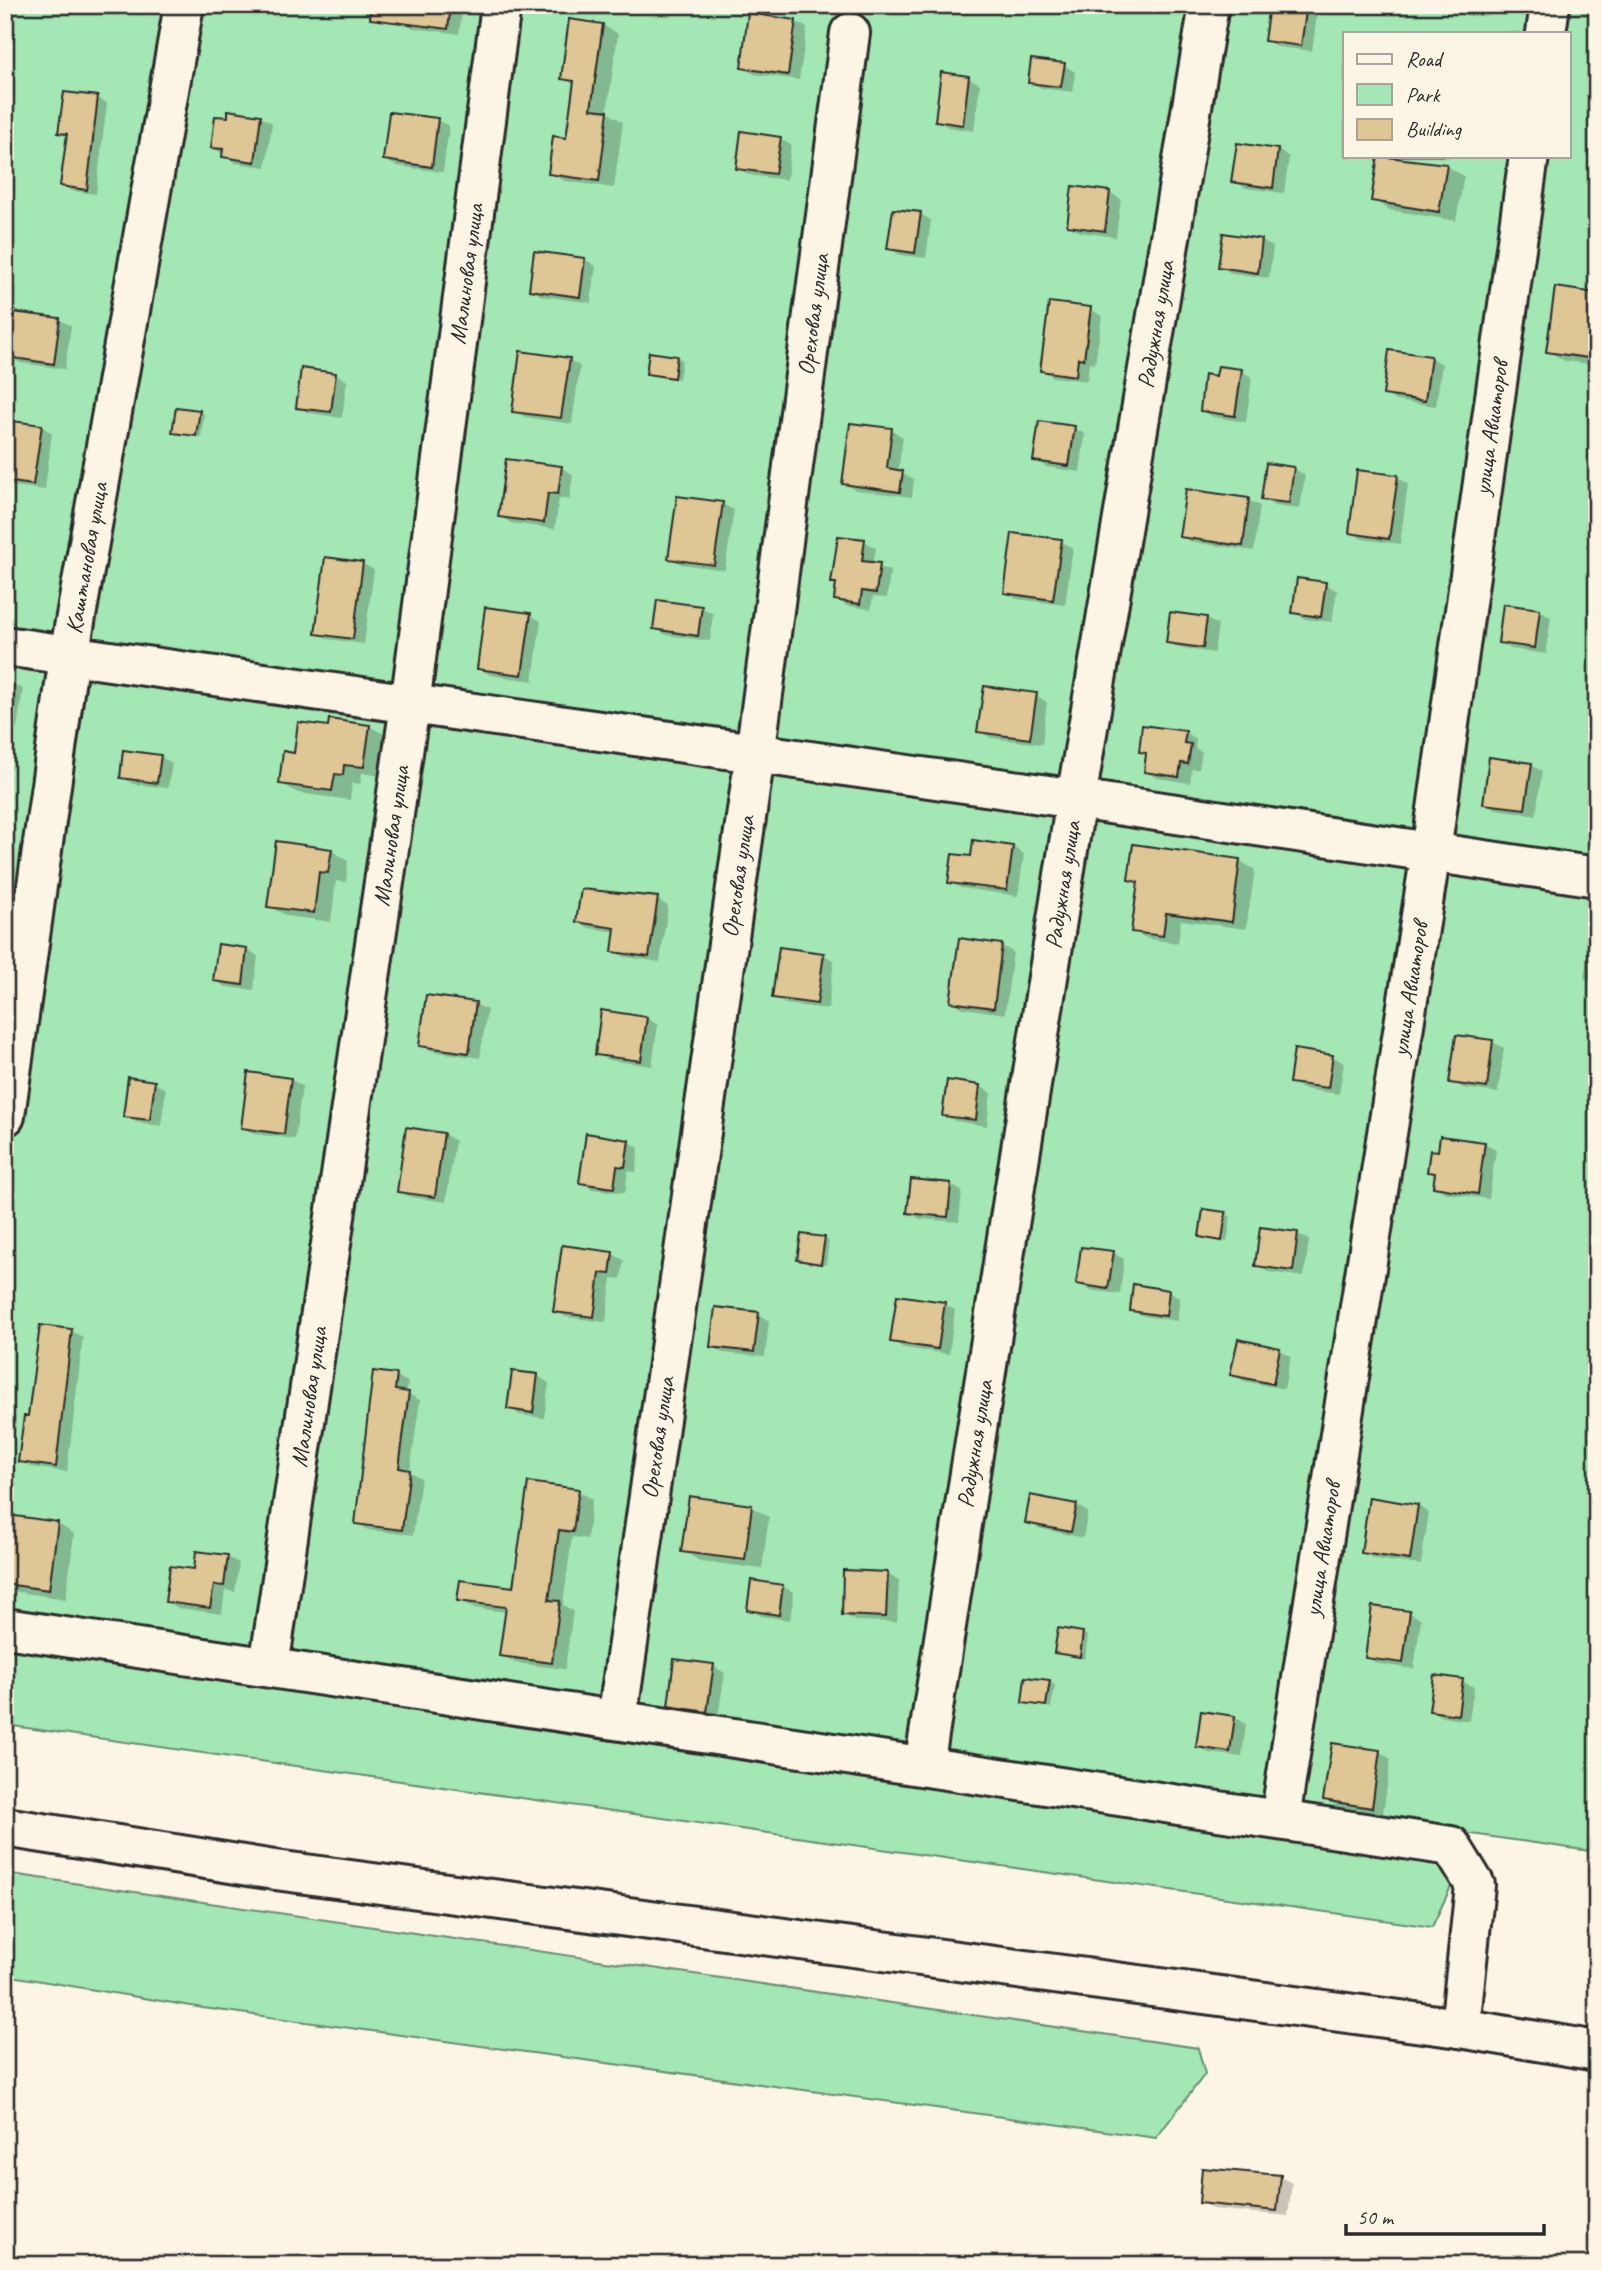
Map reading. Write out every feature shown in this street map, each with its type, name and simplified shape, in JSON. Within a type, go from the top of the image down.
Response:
[{"type":"street","name":"Каштановая улица","points":[[5,1116],[69,656],[184,5]]},
{"type":"street","name":"Малиновая улица","points":[[269,1667],[410,705],[501,5]]},
{"type":"street","name":"Радужная улица","points":[[924,1766],[1076,799],[1209,5]]},
{"type":"street","points":[[1546,32],[1550,5]]},
{"type":"street","name":"Ореховая улица","points":[[617,1720],[755,755],[850,33]]},
{"type":"street","name":"улица Авиаторов","points":[[1280,1819],[1431,852],[1529,158]]},
{"type":"street","points":[[5,646],[1076,799],[1597,877]]},
{"type":"street","points":[[5,1628],[1451,1846],[1475,1885],[1460,2028]]},
{"type":"street","points":[[5,1827],[268,1869],[1460,2028],[1597,2051]]},
{"type":"green space","points":[[5,5],[1597,5],[1597,1852],[5,1622]]},
{"type":"green space","points":[[5,1636],[1451,1846],[1455,1878],[1432,1927],[5,1725]]},
{"type":"green space","points":[[5,1873],[1198,2048],[1205,2074],[1156,2138],[203,2008],[5,1975]]},
{"type":"building","points":[[371,5],[451,5],[448,29],[370,19]]},
{"type":"building","points":[[1269,5],[1307,5],[1301,46],[1264,41]]},
{"type":"building","points":[[748,13],[796,20],[788,75],[741,68]]},
{"type":"building","points":[[569,19],[603,24],[591,109],[608,111],[599,181],[548,174],[553,136],[566,138],[574,81],[561,79]]},
{"type":"building","points":[[1031,59],[1065,63],[1061,87],[1028,83]]},
{"type":"building","points":[[941,72],[969,76],[963,125],[935,121]]},
{"type":"building","points":[[64,92],[98,96],[87,190],[60,186],[67,134],[58,133]]},
{"type":"building","points":[[228,110],[261,115],[255,162],[222,157],[223,149],[211,148],[215,116],[228,117]]},
{"type":"building","points":[[389,112],[438,118],[432,167],[383,160]]},
{"type":"building","points":[[741,131],[781,137],[775,174],[736,169]]},
{"type":"building","points":[[1237,143],[1278,149],[1273,188],[1231,182]]},
{"type":"building","points":[[1378,158],[1447,164],[1439,212],[1371,201]]},
{"type":"building","points":[[1072,186],[1110,191],[1105,231],[1067,226]]},
{"type":"building","points":[[893,209],[921,212],[915,253],[887,249]]},
{"type":"building","points":[[1223,233],[1262,239],[1258,273],[1218,267]]},
{"type":"building","points":[[534,251],[585,258],[580,297],[529,290]]},
{"type":"building","points":[[1555,287],[1597,293],[1595,359],[1546,352]]},
{"type":"building","points":[[1049,302],[1091,307],[1084,359],[1078,358],[1076,376],[1040,371]]},
{"type":"building","points":[[13,312],[60,318],[54,364],[7,357]]},
{"type":"building","points":[[1389,350],[1431,356],[1425,401],[1383,395]]},
{"type":"building","points":[[520,351],[570,358],[561,418],[512,412]]},
{"type":"building","points":[[649,352],[677,356],[674,378],[646,374]]},
{"type":"building","points":[[1218,366],[1242,369],[1235,416],[1200,411],[1204,374],[1216,376]]},
{"type":"building","points":[[301,368],[336,373],[331,412],[296,408]]},
{"type":"building","points":[[176,407],[200,410],[196,436],[172,433]]},
{"type":"building","points":[[5,420],[42,425],[33,485],[5,481]]},
{"type":"building","points":[[1039,421],[1075,426],[1069,466],[1033,461]]},
{"type":"building","points":[[850,423],[892,428],[887,468],[903,471],[900,492],[842,484]]},
{"type":"building","points":[[506,459],[562,466],[558,494],[548,493],[544,523],[498,517]]},
{"type":"building","points":[[1266,463],[1294,467],[1289,503],[1261,500]]},
{"type":"building","points":[[1357,470],[1398,475],[1389,539],[1349,533]]},
{"type":"building","points":[[1186,489],[1249,498],[1243,546],[1179,537]]},
{"type":"building","points":[[677,496],[723,502],[714,565],[668,559]]},
{"type":"building","points":[[1012,533],[1062,539],[1053,600],[1004,593]]},
{"type":"building","points":[[838,536],[865,539],[862,561],[880,563],[876,593],[862,591],[860,604],[834,600],[836,583],[831,583]]},
{"type":"building","points":[[325,557],[363,562],[353,639],[315,634]]},
{"type":"building","points":[[1297,578],[1326,582],[1321,617],[1292,613]]},
{"type":"building","points":[[657,600],[702,606],[698,636],[653,629]]},
{"type":"building","points":[[1503,604],[1540,609],[1535,648],[1498,643]]},
{"type":"building","points":[[485,607],[531,613],[522,675],[477,669]]},
{"type":"building","points":[[1170,612],[1207,617],[1203,648],[1166,643]]},
{"type":"building","points":[[984,686],[1037,693],[1030,739],[977,732]]},
{"type":"building","points":[[329,719],[370,725],[364,767],[344,765],[343,775],[335,774],[332,791],[279,784],[283,751],[294,753],[298,722],[328,726]]},
{"type":"building","points":[[1142,725],[1186,731],[1184,743],[1191,744],[1188,764],[1181,763],[1179,777],[1144,772],[1146,753],[1139,752]]},
{"type":"building","points":[[123,750],[161,755],[157,783],[120,778]]},
{"type":"building","points":[[1489,757],[1532,763],[1525,809],[1483,804]]},
{"type":"building","points":[[973,840],[1013,846],[1007,890],[948,883],[952,854],[971,856]]},
{"type":"building","points":[[276,841],[332,849],[328,873],[319,872],[314,913],[267,907]]},
{"type":"building","points":[[1133,844],[1240,859],[1232,922],[1166,913],[1163,936],[1131,932],[1138,882],[1128,880]]},
{"type":"building","points":[[581,889],[658,897],[649,957],[612,952],[615,928],[576,922]]},
{"type":"building","points":[[959,938],[1002,944],[994,1008],[950,1002]]},
{"type":"building","points":[[218,944],[247,948],[243,985],[213,981]]},
{"type":"building","points":[[779,947],[824,953],[817,1004],[772,998]]},
{"type":"building","points":[[426,995],[476,1002],[469,1053],[419,1046]]},
{"type":"building","points":[[601,1010],[647,1017],[641,1061],[595,1055]]},
{"type":"building","points":[[1456,1035],[1493,1040],[1487,1088],[1449,1083]]},
{"type":"building","points":[[1294,1049],[1333,1055],[1328,1088],[1289,1083]]},
{"type":"building","points":[[248,1072],[291,1078],[284,1134],[241,1128]]},
{"type":"building","points":[[128,1077],[155,1081],[150,1120],[123,1117]]},
{"type":"building","points":[[947,1080],[980,1085],[976,1120],[942,1116]]},
{"type":"building","points":[[406,1127],[444,1133],[435,1197],[397,1192]]},
{"type":"building","points":[[586,1133],[629,1140],[625,1167],[617,1166],[614,1188],[579,1183]]},
{"type":"building","points":[[1440,1136],[1485,1142],[1478,1194],[1433,1187],[1435,1173],[1427,1172],[1430,1150],[1438,1151]]},
{"type":"building","points":[[911,1179],[951,1183],[948,1217],[907,1213]]},
{"type":"building","points":[[1203,1209],[1226,1212],[1222,1241],[1199,1237]]},
{"type":"building","points":[[1260,1227],[1298,1232],[1293,1271],[1255,1266]]},
{"type":"building","points":[[801,1234],[825,1237],[821,1264],[797,1260]]},
{"type":"building","points":[[562,1245],[613,1252],[610,1274],[600,1273],[594,1317],[553,1312]]},
{"type":"building","points":[[1081,1247],[1114,1251],[1108,1289],[1076,1284]]},
{"type":"building","points":[[1133,1284],[1169,1290],[1166,1316],[1130,1311]]},
{"type":"building","points":[[897,1295],[945,1302],[938,1349],[890,1342]]},
{"type":"building","points":[[715,1307],[759,1312],[754,1352],[710,1347]]},
{"type":"building","points":[[40,1325],[72,1329],[56,1467],[18,1462],[24,1416],[28,1416]]},
{"type":"building","points":[[1238,1339],[1280,1348],[1273,1384],[1230,1375]]},
{"type":"building","points":[[373,1371],[397,1374],[395,1390],[409,1392],[399,1468],[410,1470],[402,1530],[355,1524]]},
{"type":"building","points":[[512,1371],[538,1374],[533,1413],[507,1409]]},
{"type":"building","points":[[528,1482],[579,1489],[573,1532],[559,1530],[549,1600],[560,1601],[552,1663],[499,1656],[506,1607],[457,1601],[460,1580],[513,1587]]},
{"type":"building","points":[[1030,1495],[1077,1504],[1071,1532],[1025,1523]]},
{"type":"building","points":[[689,1496],[752,1505],[745,1560],[681,1552]]},
{"type":"building","points":[[1369,1497],[1418,1505],[1410,1560],[1361,1553]]},
{"type":"building","points":[[8,1515],[58,1522],[49,1590],[5,1584]]},
{"type":"building","points":[[196,1551],[228,1555],[224,1586],[214,1585],[210,1608],[165,1602],[170,1566],[194,1569]]},
{"type":"building","points":[[843,1570],[888,1572],[886,1617],[842,1615]]},
{"type":"building","points":[[751,1580],[783,1585],[779,1615],[747,1610]]},
{"type":"building","points":[[1372,1606],[1410,1611],[1403,1663],[1365,1658]]},
{"type":"building","points":[[1058,1628],[1083,1632],[1080,1657],[1054,1653]]},
{"type":"building","points":[[674,1659],[714,1664],[707,1712],[668,1706]]},
{"type":"building","points":[[1434,1675],[1463,1679],[1458,1715],[1429,1711]]},
{"type":"building","points":[[1025,1677],[1050,1680],[1046,1706],[1022,1703]]},
{"type":"building","points":[[1201,1711],[1235,1716],[1230,1752],[1196,1747]]},
{"type":"building","points":[[1332,1743],[1380,1750],[1372,1808],[1323,1800]]},
{"type":"building","points":[[1202,2168],[1281,2175],[1277,2211],[1199,2203]]}]
